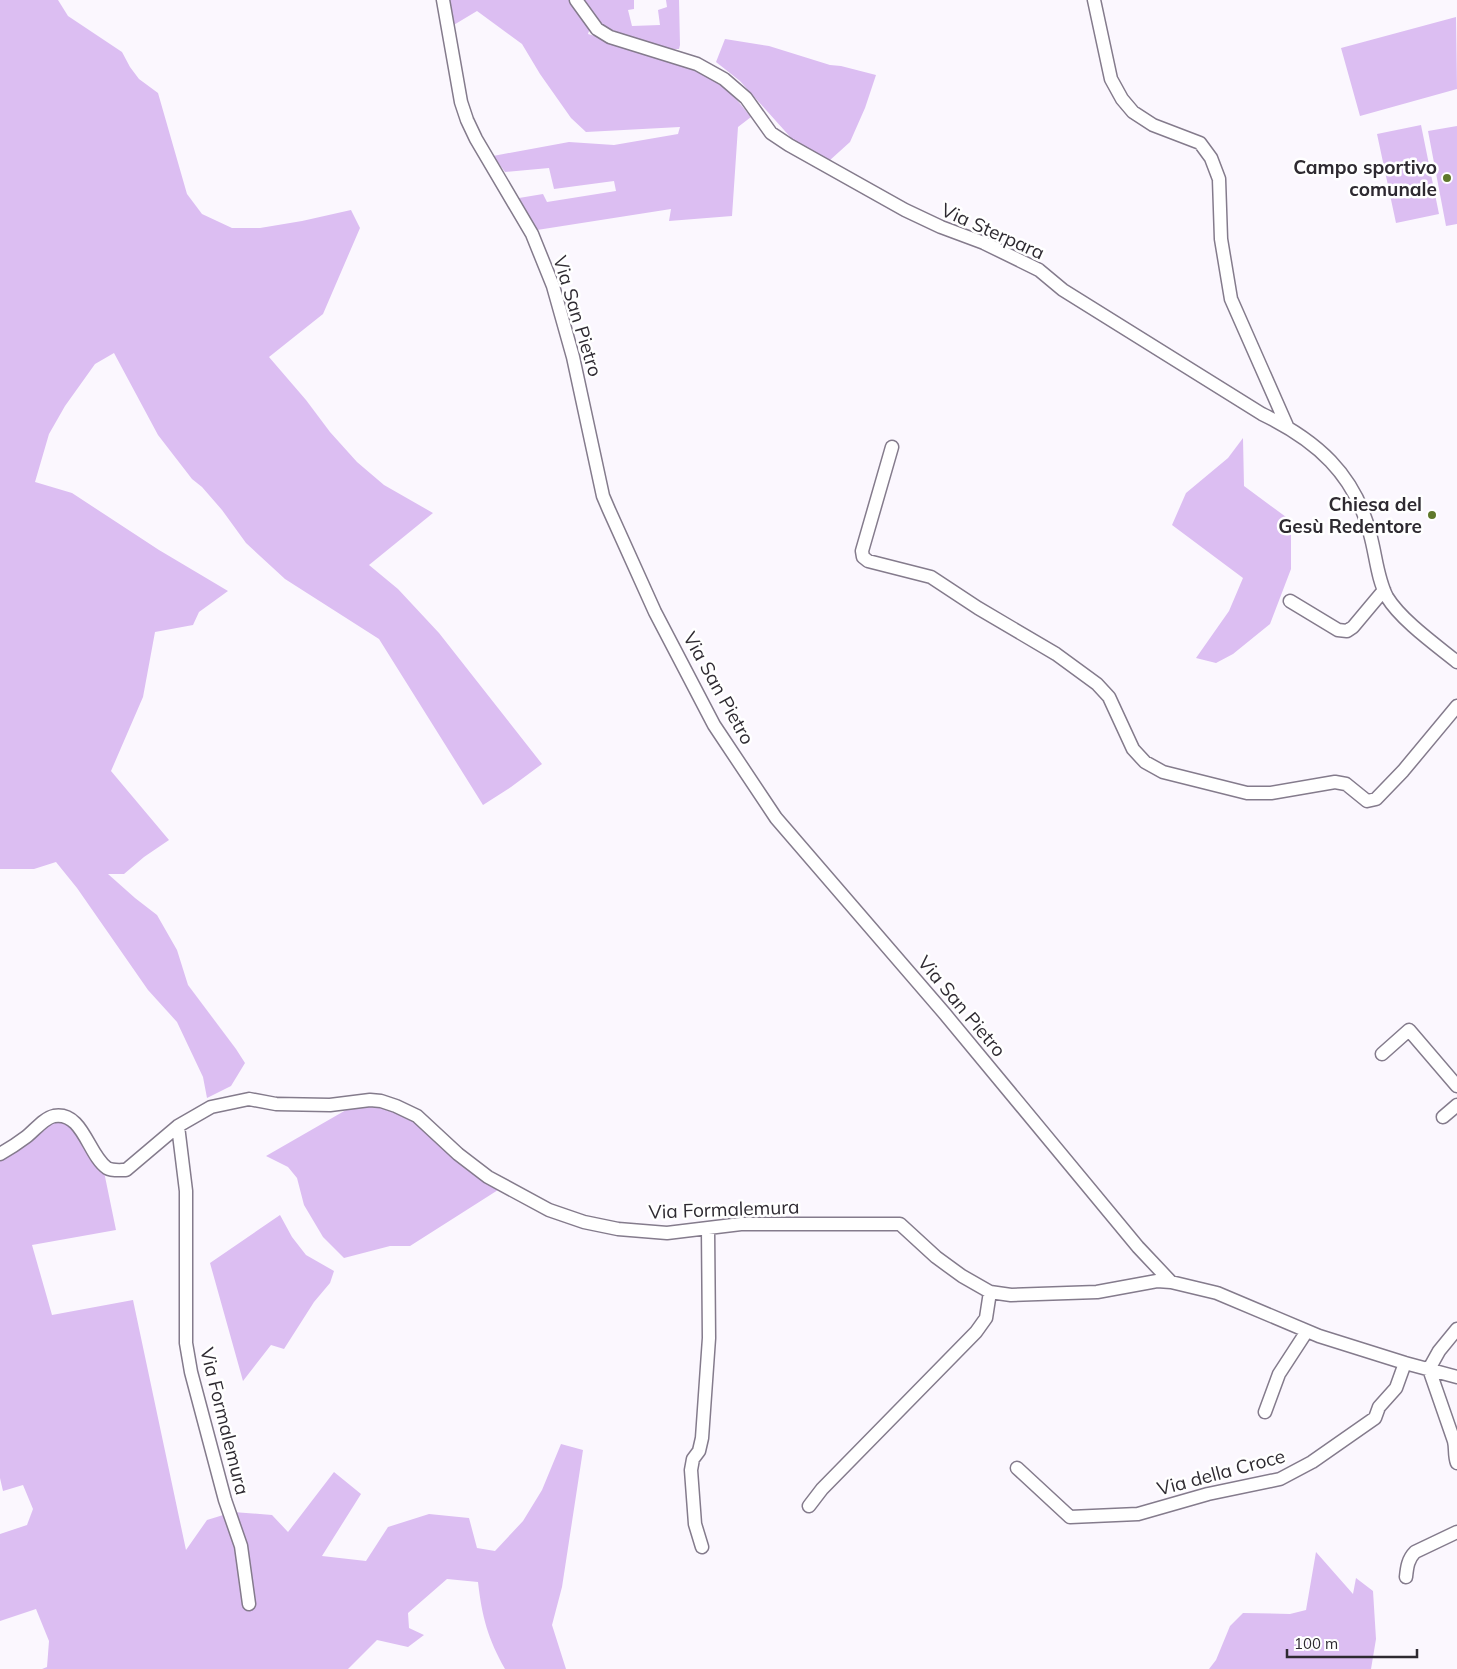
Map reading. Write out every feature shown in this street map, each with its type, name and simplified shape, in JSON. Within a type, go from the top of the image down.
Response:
[{"type":"street","name":"Via San Pietro","points":[[443,0],[461,102],[467,120],[476,139],[532,234],[553,286],[573,358],[603,496],[655,612],[714,725],[776,818],[946,1014],[1138,1247],[1171,1282]]},
{"type":"street","name":"Via Sterpara","points":[[576,0],[597,29],[610,38],[697,64],[724,79],[746,98],[771,133],[789,145],[905,210],[934,224],[984,243],[1039,270],[1071,295],[1262,414],[1287,426],[1325,455],[1354,490],[1368,524],[1384,590],[1391,602],[1404,616],[1457,662]]},
{"type":"street","points":[[1094,0],[1111,79],[1122,99],[1133,112],[1153,125],[1200,143],[1211,158],[1219,179],[1221,239],[1231,300],[1287,426]]},
{"type":"street","points":[[892,448],[862,550],[863,557],[868,561],[931,577],[978,608],[1056,654],[1097,684],[1109,697],[1133,749],[1145,762],[1163,772],[1247,793],[1271,793],[1335,782],[1346,784],[1367,801],[1376,799],[1403,771],[1457,706]]},
{"type":"street","points":[[1290,601],[1336,629],[1346,631],[1355,626],[1384,590]]},
{"type":"street","points":[[1382,1054],[1409,1030],[1457,1086]]},
{"type":"street","name":"Via Formalemura","points":[[0,1154],[25,1138],[49,1118],[60,1116],[75,1123],[107,1168],[126,1170],[178,1126],[211,1107],[248,1099],[276,1104],[312,1105],[330,1105],[370,1100],[381,1101],[417,1116],[458,1154],[488,1177],[549,1210],[584,1222],[618,1229],[667,1233],[741,1224],[900,1224],[936,1257],[962,1276],[990,1292],[1011,1295],[1097,1292],[1157,1281],[1171,1282]]},
{"type":"street","points":[[1443,1117],[1457,1104]]},
{"type":"street","name":"Via Formalemura","points":[[178,1126],[186,1192],[186,1343],[191,1372],[222,1491],[241,1546],[248,1604]]},
{"type":"street","points":[[702,1547],[695,1524],[692,1470],[693,1459],[699,1452],[704,1418],[709,1338],[708,1228]]},
{"type":"street","points":[[1171,1282],[1217,1293],[1307,1330],[1405,1363],[1457,1377]]},
{"type":"street","points":[[809,1506],[822,1490],[976,1332],[986,1318],[990,1292]]},
{"type":"street","points":[[1457,1329],[1439,1350],[1429,1368],[1456,1446],[1454,1454],[1457,1463]]},
{"type":"street","points":[[1265,1412],[1279,1374],[1307,1330]]},
{"type":"street","name":"Via della Croce","points":[[1017,1468],[1070,1517],[1138,1514],[1208,1494],[1280,1479],[1306,1466],[1371,1421],[1379,1407],[1396,1388],[1405,1363]]},
{"type":"street","points":[[1406,1577],[1407,1566],[1415,1552],[1457,1532]]},
{"type":"shaded area","points":[[0,0],[58,0],[68,16],[122,52],[139,79],[158,93],[187,194],[202,214],[232,228],[260,228],[351,210],[360,228],[323,314],[269,357],[357,462],[384,485],[433,513],[369,565],[398,589],[439,633],[542,764],[483,805],[379,639],[285,579],[246,543],[222,510],[202,487],[192,479],[158,435],[114,353],[95,364],[65,406],[49,434],[35,482],[72,493],[159,550],[228,591],[199,612],[193,625],[155,632],[143,697],[111,771],[169,840],[144,857],[124,874],[108,874],[157,915],[177,950],[188,985],[245,1063],[231,1086],[207,1098],[203,1077],[177,1022],[148,990],[77,888],[56,862],[34,869],[0,869]]},
{"type":"shaded area","points":[[448,0],[571,0],[590,28],[588,34],[673,61],[706,75],[720,84],[733,95],[751,117],[738,127],[732,216],[669,221],[671,209],[537,230],[519,198],[543,194],[547,202],[616,191],[614,181],[554,189],[549,168],[505,172],[493,156],[569,142],[614,145],[678,134],[680,127],[586,132],[571,118],[540,74],[522,44],[477,11],[452,26]]},
{"type":"shaded area","points":[[581,0],[634,0],[634,9],[628,10],[632,26],[660,25],[658,10],[667,7],[666,0],[679,0],[679,49],[671,49],[612,33],[602,26]]},
{"type":"shaded area","points":[[1456,17],[1457,89],[1360,116],[1341,48]]},
{"type":"shaded area","points":[[725,39],[769,46],[830,65],[876,75],[865,108],[850,142],[829,161],[793,140],[740,81],[716,62]]},
{"type":"shaded area","points":[[1421,125],[1439,214],[1396,223],[1377,134]]},
{"type":"shaded area","name":"Campo sportivo comunale","points":[[1457,126],[1457,224],[1446,226],[1428,131]]},
{"type":"shaded area","points":[[1243,438],[1244,486],[1286,517],[1291,532],[1291,569],[1270,624],[1233,654],[1216,663],[1196,658],[1229,611],[1243,578],[1172,525],[1186,493],[1228,458]]},
{"type":"shaded area","points":[[359,1106],[374,1106],[404,1116],[428,1131],[498,1190],[410,1246],[390,1246],[344,1258],[323,1237],[304,1205],[297,1178],[288,1167],[266,1156],[346,1110]]},
{"type":"shaded area","points":[[69,1119],[102,1162],[116,1230],[32,1245],[52,1315],[133,1300],[186,1550],[207,1520],[233,1512],[272,1515],[288,1532],[334,1472],[361,1494],[322,1556],[366,1561],[388,1527],[429,1514],[469,1518],[477,1548],[495,1551],[523,1521],[542,1490],[561,1444],[583,1450],[562,1587],[552,1625],[566,1669],[505,1669],[494,1648],[487,1627],[478,1582],[447,1579],[408,1613],[409,1628],[424,1635],[408,1647],[377,1640],[348,1669],[42,1669],[47,1667],[49,1641],[36,1609],[0,1621],[0,1534],[27,1525],[33,1509],[23,1485],[3,1491],[0,1478],[0,1154],[44,1122]]},
{"type":"shaded area","points":[[280,1215],[292,1237],[306,1255],[334,1271],[330,1283],[314,1302],[284,1349],[271,1345],[243,1381],[210,1263]]},
{"type":"shaded area","points":[[1316,1552],[1353,1594],[1356,1578],[1373,1591],[1376,1639],[1371,1669],[1209,1669],[1216,1660],[1230,1626],[1243,1613],[1290,1614],[1306,1610]]},
{"type":"place","name":"Campo sportivo comunale","points":[[1447,178]]},
{"type":"place","name":"Chiesa del Gesù Redentore","points":[[1432,515]]}]
